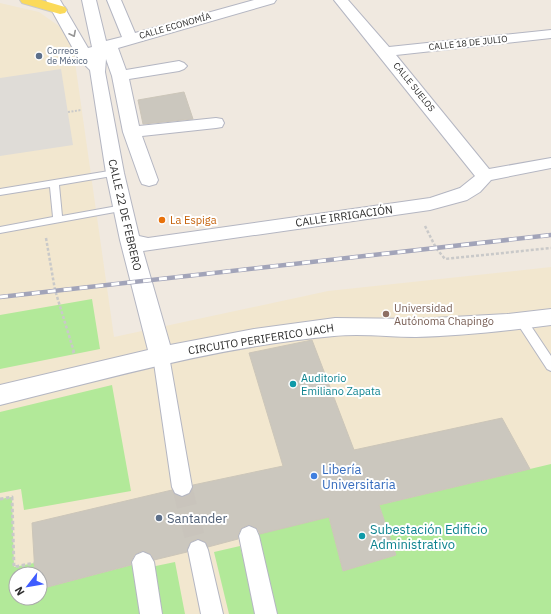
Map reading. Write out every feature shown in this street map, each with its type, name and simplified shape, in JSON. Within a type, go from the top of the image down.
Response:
[{"type":"main road","points":[[27,0],[57,5]]},
{"type":"street","name":"CALLE 22 DE FEBRERO","points":[[89,0],[105,46],[97,72],[115,173],[130,240],[161,356]]},
{"type":"street","points":[[114,0],[130,39]]},
{"type":"street","name":"CALLE ECONOMÍA","points":[[83,55],[105,46],[269,0]]},
{"type":"street","name":"CALLE SUELOS","points":[[341,0],[485,176]]},
{"type":"street","name":"CALLE 22 DE FEBRERO","points":[[57,5],[83,55],[97,72]]},
{"type":"street","name":"CALLE 18 DE JULIO","points":[[385,52],[551,34]]},
{"type":"street","points":[[105,46],[120,76],[132,132],[149,180]]},
{"type":"street","points":[[120,76],[179,66]]},
{"type":"street","points":[[132,132],[216,123]]},
{"type":"street","points":[[485,176],[551,163]]},
{"type":"street","name":"CALLE IRRIGACIÓN","points":[[130,240],[138,244],[148,245],[430,204],[466,194],[478,186],[485,176]]},
{"type":"street","name":"CIRCUITO PERIFERICO UACH","points":[[0,395],[161,356],[254,338],[335,327],[417,328],[551,317]]},
{"type":"street","points":[[161,356],[182,487]]},
{"type":"street","points":[[249,536],[266,614]]},
{"type":"street","points":[[198,550],[212,614]]},
{"type":"street","points":[[143,562],[151,614]]},
{"type":"lane","points":[[0,192],[115,173]]},
{"type":"lane","points":[[54,183],[58,219]]},
{"type":"lane","points":[[0,230],[123,208]]},
{"type":"lane","points":[[522,320],[551,366]]},
{"type":"path","points":[[430,204],[422,219],[436,248],[445,259],[551,248]]},
{"type":"path","points":[[45,222],[45,234],[55,290],[81,375]]},
{"type":"path","points":[[0,499],[12,497],[14,567],[34,563]]},
{"type":"shaded area","name":"Universidad Autónoma Chapingo","points":[[0,3],[39,12],[59,26],[72,41],[114,337],[328,291],[551,267],[551,614],[0,614]]},
{"type":"shaded area","points":[[61,69],[73,145],[0,156],[0,78]]},
{"type":"green space","points":[[92,299],[100,349],[0,369],[0,315]]},
{"type":"green space","points":[[112,385],[131,491],[24,510],[21,489],[0,493],[0,412]]},
{"type":"green space","points":[[551,464],[551,614],[266,614],[249,536],[329,517],[343,571],[396,555],[379,505]]},
{"type":"green space","points":[[12,497],[14,566],[8,566],[8,606],[48,606],[48,587],[143,562],[151,614],[0,614],[0,499]]},
{"type":"green space","points":[[240,546],[257,614],[229,614],[214,552]]},
{"type":"green space","points":[[175,562],[185,614],[159,614],[151,567]]},
{"type":"green space","points":[[34,563],[34,566],[19,566]]},
{"type":"building","points":[[184,92],[193,119],[143,124],[138,100]]},
{"type":"building","points":[[312,340],[354,450],[502,418],[530,469],[379,505],[396,555],[343,571],[329,517],[260,534],[257,528],[248,525],[241,528],[238,539],[208,547],[206,542],[197,539],[190,542],[187,552],[154,560],[151,554],[142,551],[135,554],[131,561],[131,565],[48,587],[48,566],[35,566],[32,523],[172,490],[174,494],[183,497],[190,494],[193,485],[283,466],[249,353]]},
{"type":"tunnel","points":[[182,487],[198,550]]},
{"type":"railway","points":[[0,297],[551,235]]},
{"type":"place","name":"Correos de México","points":[[39,56]]},
{"type":"place","name":"La Espiga","points":[[162,220]]},
{"type":"place","name":"Universidad Autónoma Chapingo","points":[[386,314]]},
{"type":"place","name":"Auditorio Emiliano Zapata","points":[[293,384]]},
{"type":"place","name":"Libería Universitaria","points":[[314,476]]},
{"type":"place","name":"Santander","points":[[159,518]]},
{"type":"place","name":"Subestación Edificio Administrativo","points":[[362,536]]}]
